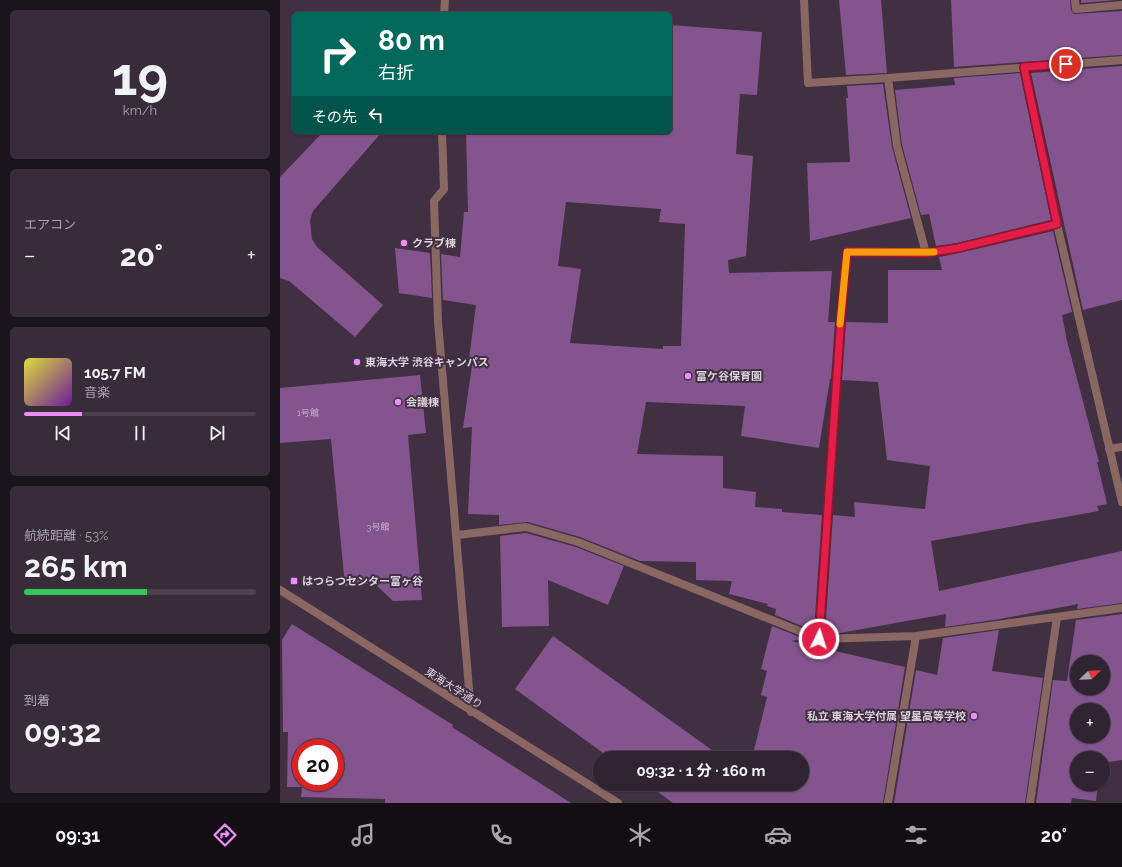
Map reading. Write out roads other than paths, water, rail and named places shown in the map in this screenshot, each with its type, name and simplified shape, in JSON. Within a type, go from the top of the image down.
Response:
[{"type":"street","points":[[444,0],[444,12]]},
{"type":"street","points":[[804,0],[808,83],[1122,60]]},
{"type":"street","points":[[1075,0],[1076,9],[1122,5]]},
{"type":"street","points":[[1024,67],[1057,224],[1122,502]]},
{"type":"street","points":[[888,78],[897,146],[926,253]]},
{"type":"street","points":[[442,134],[444,189],[434,202],[438,314],[471,712]]},
{"type":"street","points":[[819,639],[841,317],[847,252],[926,253],[958,248],[1057,224]]},
{"type":"street","points":[[1109,449],[1122,446]]},
{"type":"street","points":[[457,534],[526,527],[548,533],[578,542],[650,569],[698,591],[763,615],[819,639],[916,636],[1122,608]]},
{"type":"street","name":"東海大学通り","points":[[280,590],[471,712],[618,803]]},
{"type":"street","points":[[1030,803],[1057,617]]},
{"type":"street","points":[[888,803],[916,636]]},
{"type":"place","name":"クラブ棟","points":[[404,243]]},
{"type":"place","name":"東海大学 渋谷キャンパス","points":[[357,362]]},
{"type":"place","name":"富ケ谷保育園","points":[[688,376]]},
{"type":"place","name":"会議棟","points":[[398,402]]},
{"type":"place","name":"はつらつセンター富ヶ谷","points":[[294,581]]},
{"type":"place","name":"私立 東海大学付属 望星高等学校","points":[[974,716]]}]
